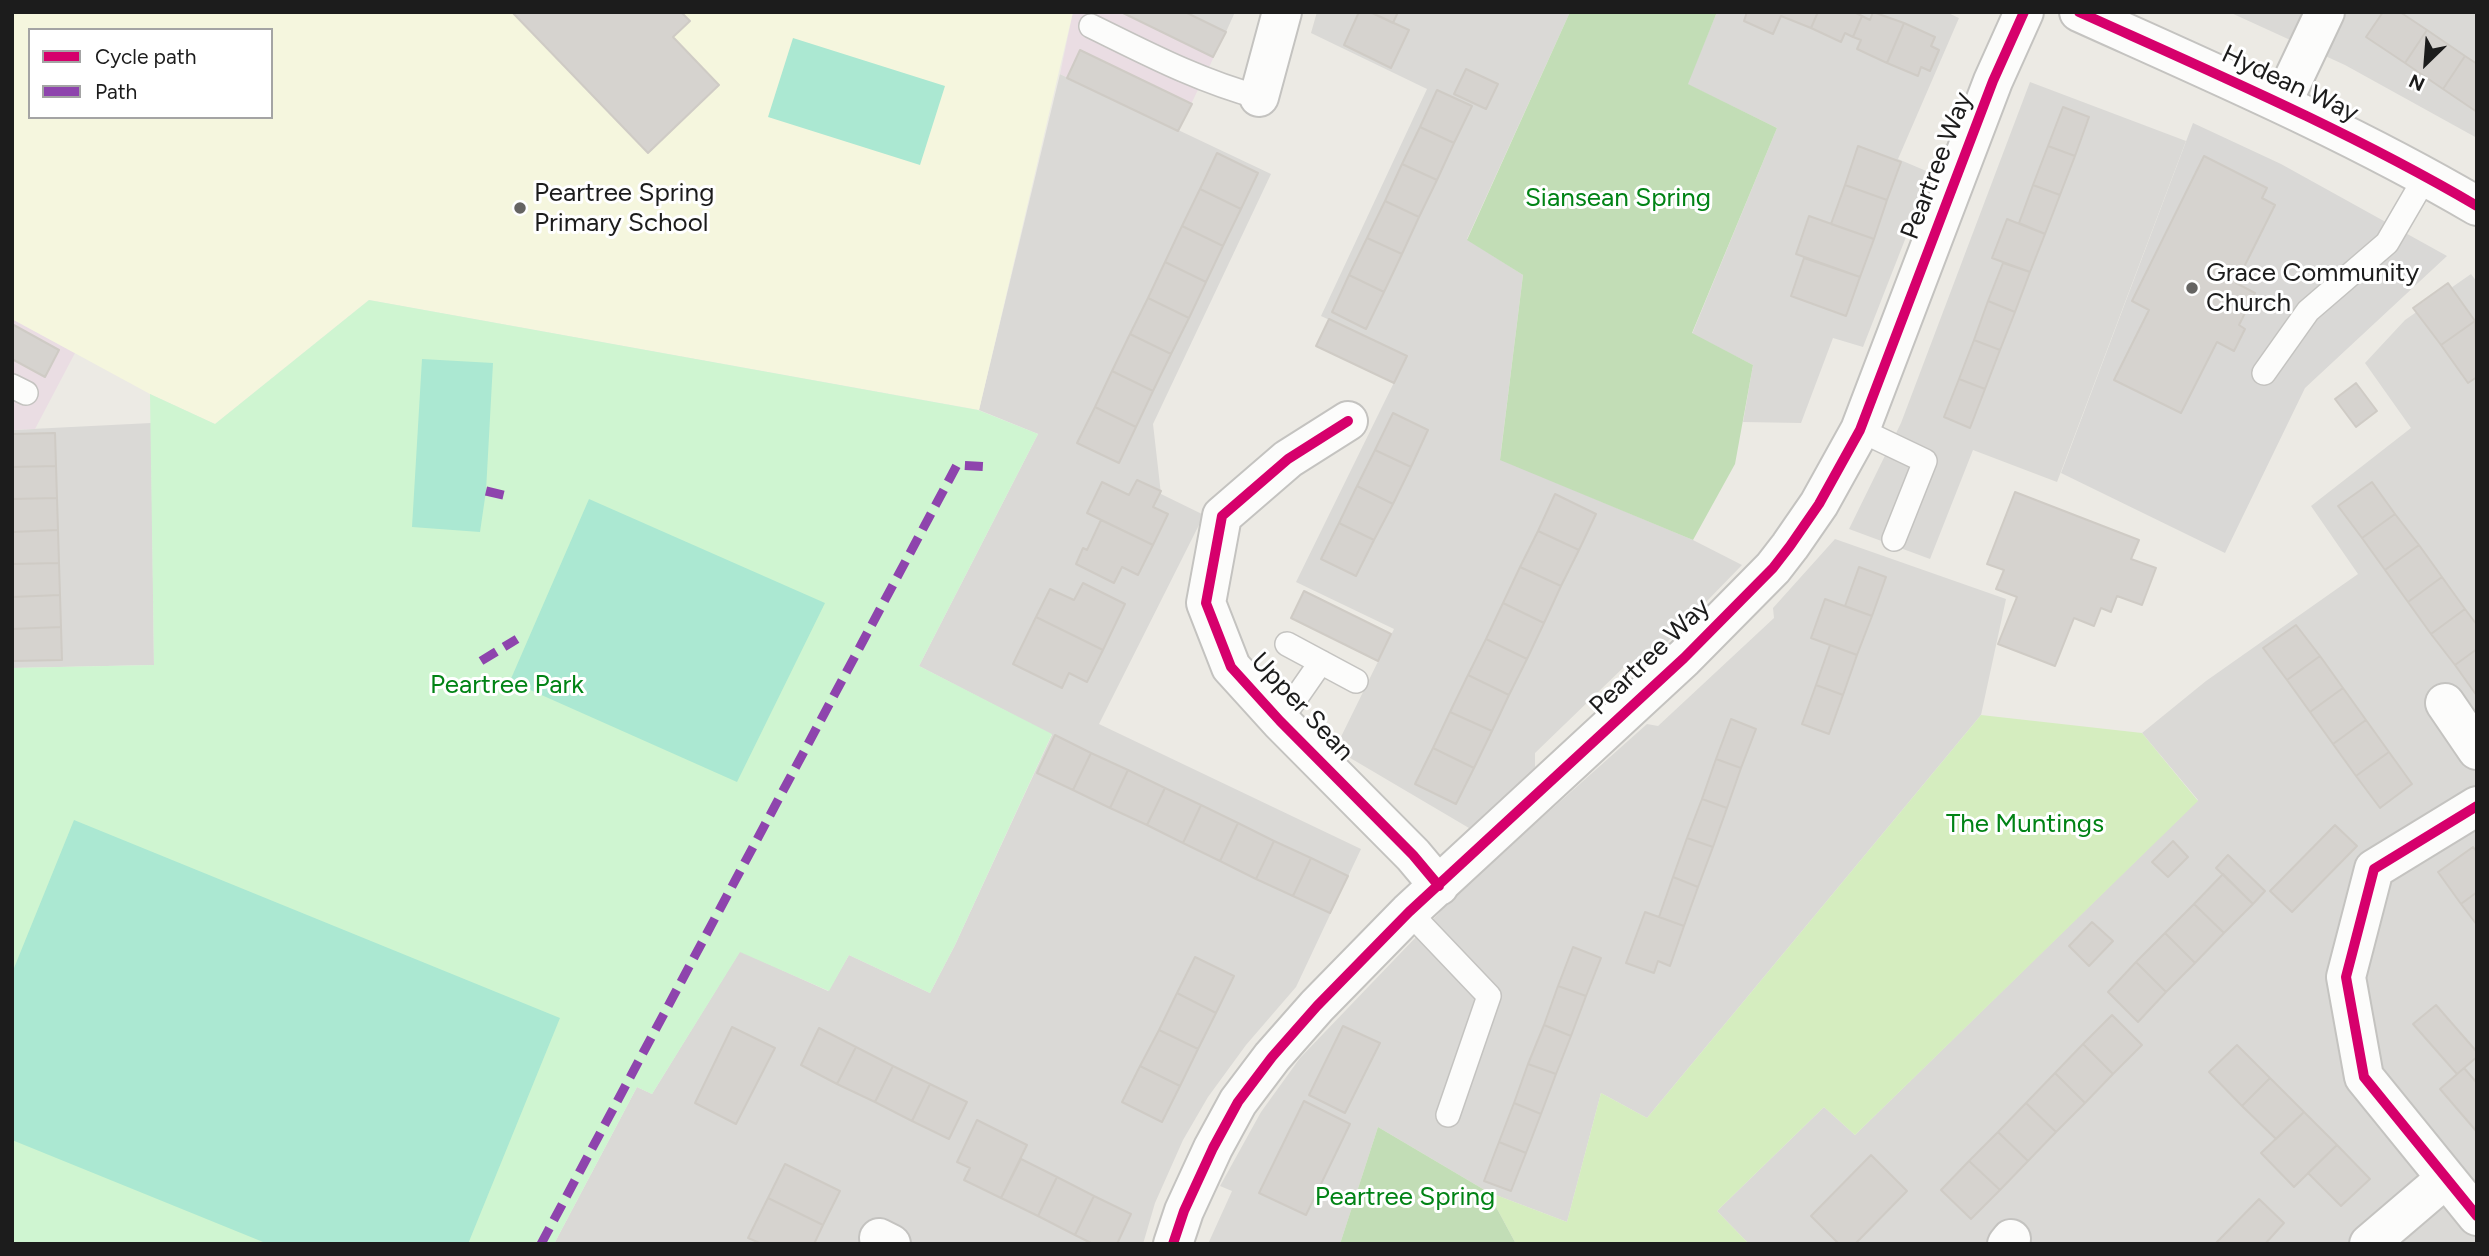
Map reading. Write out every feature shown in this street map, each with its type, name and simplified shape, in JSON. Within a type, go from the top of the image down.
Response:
[{"type":"street","points":[[1259,97],[1282,12]]},
{"type":"street","name":"Peartree Way","points":[[1173,1244],[1199,1176],[1238,1102],[1272,1057],[1317,1006],[1409,912],[1684,658],[1773,568],[1790,547],[1819,504],[1860,430],[1993,81],[2024,12]]},
{"type":"street","name":"Hydean Way","points":[[2079,12],[2282,103],[2426,176],[2477,206]]},
{"type":"street","name":"Hydean Way","points":[[2282,103],[2325,12]]},
{"type":"street","name":"Upper Sean","points":[[1349,421],[1288,459],[1222,516],[1206,603],[1231,667],[1280,721],[1413,855],[1438,886]]},
{"type":"street","points":[[2445,703],[2477,750]]},
{"type":"street","points":[[2477,806],[2374,869],[2346,977],[2364,1077],[2477,1216]]},
{"type":"street","points":[[2369,1244],[2445,1179]]},
{"type":"lane","points":[[1091,26],[1223,88],[1259,97]]},
{"type":"lane","points":[[2264,373],[2308,311],[2386,243],[2426,176]]},
{"type":"lane","points":[[1860,430],[1925,461],[1894,539]]},
{"type":"lane","points":[[1287,644],[1356,681]]},
{"type":"lane","points":[[1280,721],[1321,663]]},
{"type":"lane","points":[[1409,912],[1489,996],[1448,1115]]},
{"type":"shaded area","name":"Peartree Spring Primary School","points":[[12,12],[1073,12],[979,410],[369,300],[215,424],[150,394],[12,319]]},
{"type":"shaded area","points":[[1073,12],[1185,12],[1226,32],[1178,131],[1060,74]]},
{"type":"shaded area","points":[[1185,12],[1235,12],[1226,32]]},
{"type":"shaded area","points":[[1317,12],[1570,12],[1467,239],[1523,275],[1500,459],[1693,540],[1742,565],[1639,671],[1625,666],[1535,753],[1535,767],[1469,828],[1335,749],[1394,629],[1296,582],[1407,356],[1321,316],[1427,89],[1311,33]]},
{"type":"shaded area","points":[[1717,12],[1946,12],[1959,18],[1898,159],[1931,173],[1863,347],[1833,338],[1801,423],[1743,422],[1753,365],[1692,334],[1777,128],[1687,84]]},
{"type":"shaded area","points":[[2229,12],[2477,12],[2477,138],[2345,65]]},
{"type":"shaded area","points":[[1060,74],[1271,174],[1153,424],[1161,494],[1204,515],[1099,724],[1361,849],[1296,987],[1246,1045],[1208,1097],[1183,1140],[1155,1203],[1143,1244],[554,1244],[637,1087],[652,1094],[740,951],[828,991],[849,955],[930,993],[1052,735],[919,666],[1038,434],[979,410]]},
{"type":"shaded area","points":[[2030,82],[2186,141],[2057,482],[1973,450],[1930,559],[1849,529],[1901,423]]},
{"type":"shaded area","points":[[2193,123],[2281,164],[2447,256],[2305,388],[2225,553],[2061,473]]},
{"type":"shaded area","points":[[2471,274],[2477,282],[2477,1244],[1749,1244],[1717,1211],[1824,1107],[1855,1135],[2198,800],[2142,733],[2206,681],[2358,574],[2311,506],[2411,428],[2365,363],[2405,320]]},
{"type":"shaded area","points":[[12,319],[75,353],[35,429],[12,430]]},
{"type":"shaded area","points":[[151,423],[154,665],[12,668],[12,430]]},
{"type":"shaded area","points":[[1835,539],[2006,599],[1981,715],[1647,1118],[1601,1093],[1567,1222],[1488,1192],[1378,1127],[1340,1244],[1208,1244],[1232,1191],[1220,1186],[1261,1112],[1300,1058],[1463,888],[1647,724],[1658,726],[1774,618],[1773,608]]},
{"type":"green space","name":"Siansean Spring","points":[[1570,12],[1717,12],[1688,84],[1777,128],[1692,333],[1753,365],[1735,464],[1693,540],[1500,460],[1523,275],[1467,240]]},
{"type":"green space","points":[[793,38],[945,86],[920,165],[768,117]]},
{"type":"green space","name":"Peartree Park","points":[[369,300],[978,410],[1038,434],[919,666],[1052,734],[955,945],[930,993],[849,955],[829,991],[740,952],[652,1094],[637,1087],[554,1244],[12,1244],[12,668],[154,665],[150,394],[215,424]]},
{"type":"green space","points":[[422,359],[493,363],[486,491],[480,532],[412,527]]},
{"type":"green space","points":[[589,499],[825,603],[737,782],[510,681]]},
{"type":"green space","name":"The Muntings","points":[[1981,715],[2142,733],[2198,801],[1855,1135],[1824,1107],[1717,1211],[1749,1244],[1516,1244],[1488,1192],[1567,1222],[1601,1093],[1647,1118]]},
{"type":"green space","points":[[74,820],[560,1018],[468,1244],[268,1244],[12,1140],[12,973]]},
{"type":"green space","name":"Peartree Spring","points":[[1378,1127],[1488,1192],[1516,1244],[1340,1244]]},
{"type":"building","points":[[512,12],[681,12],[690,21],[673,37],[719,85],[648,153]]},
{"type":"building","points":[[1121,12],[1185,12],[1226,32],[1213,57]]},
{"type":"building","points":[[1359,12],[1370,12],[1409,30],[1391,68],[1344,45]]},
{"type":"building","points":[[1370,12],[1398,12],[1393,23]]},
{"type":"building","points":[[1747,12],[1818,12],[1811,28],[1781,16],[1773,34],[1744,21]]},
{"type":"building","points":[[1818,12],[1854,12],[1862,16],[1853,37],[1845,33],[1841,42],[1811,28]]},
{"type":"building","points":[[1873,12],[1904,23],[1887,63],[1857,49],[1861,40],[1853,37],[1862,16],[1870,20]]},
{"type":"building","points":[[2383,12],[2400,12],[2427,30],[2405,63],[2366,37]]},
{"type":"building","points":[[1904,23],[1935,37],[1931,46],[1939,50],[1930,71],[1921,67],[1918,76],[1887,63]]},
{"type":"building","points":[[2427,30],[2465,56],[2443,89],[2405,63]]},
{"type":"building","points":[[1080,50],[1192,104],[1178,131],[1067,78]]},
{"type":"building","points":[[2465,56],[2477,64],[2477,112],[2443,89]]},
{"type":"building","points":[[1466,69],[1498,84],[1486,109],[1454,94]]},
{"type":"building","points":[[1437,90],[1472,106],[1454,143],[1420,127]]},
{"type":"building","points":[[2063,107],[2089,117],[2075,156],[2048,146]]},
{"type":"building","points":[[1420,127],[1454,143],[1437,180],[1402,164]]},
{"type":"building","points":[[1858,146],[1901,162],[1887,200],[1845,185]]},
{"type":"building","points":[[2048,146],[2075,156],[2060,195],[2033,185]]},
{"type":"building","points":[[1217,153],[1258,173],[1241,209],[1200,189]]},
{"type":"building","name":"Grace Community Church","points":[[2204,156],[2267,188],[2262,198],[2275,205],[2236,283],[2255,293],[2239,325],[2245,329],[2234,351],[2217,342],[2181,413],[2114,380],[2149,310],[2132,301]]},
{"type":"building","points":[[1402,164],[1437,180],[1419,217],[1385,201]]},
{"type":"building","points":[[1845,185],[1887,200],[1874,239],[1831,224]]},
{"type":"building","points":[[2033,185],[2060,195],[2045,234],[2019,223]]},
{"type":"building","points":[[1200,189],[1241,209],[1223,246],[1182,226]]},
{"type":"building","points":[[1385,201],[1419,217],[1402,254],[1367,238]]},
{"type":"building","points":[[1809,216],[1874,239],[1860,277],[1796,254]]},
{"type":"building","points":[[2007,219],[2045,234],[2030,272],[1992,258]]},
{"type":"building","points":[[1182,226],[1223,246],[1206,282],[1165,262]]},
{"type":"building","points":[[1367,238],[1402,254],[1384,292],[1349,275]]},
{"type":"building","points":[[1804,258],[1860,277],[1846,316],[1791,296]]},
{"type":"building","points":[[1165,262],[1206,282],[1189,318],[1148,298]]},
{"type":"building","points":[[2003,263],[2030,272],[2015,312],[1988,301]]},
{"type":"building","points":[[1349,275],[1384,292],[1366,329],[1332,312]]},
{"type":"building","points":[[2448,283],[2475,321],[2441,345],[2413,308]]},
{"type":"building","points":[[1148,298],[1189,318],[1171,354],[1130,334]]},
{"type":"building","points":[[1988,301],[2015,312],[2000,350],[1974,340]]},
{"type":"building","points":[[1329,319],[1407,356],[1394,383],[1316,346]]},
{"type":"building","points":[[2475,321],[2477,377],[2468,383],[2441,345]]},
{"type":"building","points":[[12,324],[59,350],[45,377],[12,359]]},
{"type":"building","points":[[1130,334],[1171,354],[1153,391],[1112,371]]},
{"type":"building","points":[[1974,340],[2000,350],[1985,389],[1959,379]]},
{"type":"building","points":[[1112,371],[1153,391],[1136,427],[1095,407]]},
{"type":"building","points":[[1959,379],[1985,389],[1970,428],[1944,417]]},
{"type":"building","points":[[2356,383],[2377,411],[2356,427],[2335,399]]},
{"type":"building","points":[[1095,407],[1136,427],[1119,463],[1077,443]]},
{"type":"building","points":[[1393,413],[1428,430],[1411,467],[1375,450]]},
{"type":"building","points":[[55,433],[56,466],[12,467],[12,434]]},
{"type":"building","points":[[1375,450],[1411,467],[1393,504],[1357,486]]},
{"type":"building","points":[[56,466],[57,498],[12,499],[12,467]]},
{"type":"building","points":[[1137,480],[1161,491],[1153,507],[1168,514],[1153,545],[1087,513],[1102,482],[1129,495]]},
{"type":"building","points":[[2372,482],[2395,514],[2362,538],[2338,506]]},
{"type":"building","points":[[1357,486],[1393,504],[1374,540],[1339,523]]},
{"type":"building","points":[[2015,492],[2139,540],[2131,559],[2156,568],[2142,605],[2117,596],[2111,612],[2101,608],[2094,626],[2074,618],[2055,666],[1998,644],[2017,597],[1996,589],[2004,570],[1987,564]]},
{"type":"building","points":[[1555,494],[1596,514],[1579,550],[1538,531]]},
{"type":"building","points":[[57,498],[58,530],[12,532],[12,499]]},
{"type":"building","points":[[2395,514],[2419,545],[2385,570],[2362,538]]},
{"type":"building","points":[[1101,520],[1153,545],[1138,575],[1122,567],[1114,583],[1076,564],[1083,548],[1087,550]]},
{"type":"building","points":[[1339,523],[1374,540],[1356,576],[1321,559]]},
{"type":"building","points":[[58,530],[59,563],[12,564],[12,532]]},
{"type":"building","points":[[1538,531],[1579,550],[1561,586],[1520,567]]},
{"type":"building","points":[[2419,545],[2442,577],[2408,602],[2385,570]]},
{"type":"building","points":[[59,563],[60,595],[12,597],[12,564]]},
{"type":"building","points":[[1520,567],[1561,586],[1544,623],[1503,603]]},
{"type":"building","points":[[1859,567],[1886,577],[1872,616],[1845,606]]},
{"type":"building","points":[[2442,577],[2465,609],[2431,634],[2408,602]]},
{"type":"building","points":[[1083,583],[1125,604],[1103,650],[1036,617],[1050,589],[1074,600]]},
{"type":"building","points":[[1304,591],[1391,634],[1378,661],[1291,618]]},
{"type":"building","points":[[60,595],[61,627],[12,629],[12,597]]},
{"type":"building","points":[[1825,599],[1872,616],[1857,655],[1811,638]]},
{"type":"building","points":[[1503,603],[1544,623],[1527,659],[1486,639]]},
{"type":"building","points":[[2465,609],[2477,625],[2477,649],[2455,665],[2431,634]]},
{"type":"building","points":[[1036,617],[1103,650],[1087,682],[1069,673],[1062,688],[1013,664]]},
{"type":"building","points":[[2296,625],[2320,656],[2287,680],[2263,648]]},
{"type":"building","points":[[61,627],[62,660],[12,661],[12,629]]},
{"type":"building","points":[[1486,639],[1527,659],[1509,695],[1468,675]]},
{"type":"building","points":[[1830,645],[1857,655],[1843,695],[1816,685]]},
{"type":"building","points":[[2477,649],[2477,696],[2455,665]]},
{"type":"building","points":[[2320,656],[2343,688],[2310,712],[2287,680]]},
{"type":"building","points":[[1468,675],[1509,695],[1492,731],[1450,712]]},
{"type":"building","points":[[1816,685],[1843,695],[1829,734],[1802,724]]},
{"type":"building","points":[[2343,688],[2366,720],[2333,744],[2310,712]]},
{"type":"building","points":[[1450,712],[1492,731],[1474,768],[1433,748]]},
{"type":"building","points":[[1731,719],[1756,729],[1741,768],[1716,759]]},
{"type":"building","points":[[2366,720],[2389,752],[2356,776],[2333,744]]},
{"type":"building","points":[[1055,735],[1091,753],[1073,790],[1037,773]]},
{"type":"building","points":[[1433,748],[1474,768],[1456,804],[1415,784]]},
{"type":"building","points":[[2389,752],[2412,784],[2380,808],[2356,776]]},
{"type":"building","points":[[1091,753],[1128,770],[1110,808],[1073,790]]},
{"type":"building","points":[[1716,759],[1741,768],[1727,808],[1702,799]]},
{"type":"building","points":[[1128,770],[1165,788],[1147,825],[1110,808]]},
{"type":"building","points":[[1165,788],[1201,805],[1183,843],[1147,825]]},
{"type":"building","points":[[1702,799],[1727,808],[1713,847],[1687,838]]},
{"type":"building","points":[[1201,805],[1238,823],[1220,861],[1183,843]]},
{"type":"building","points":[[1238,823],[1274,841],[1256,879],[1220,861]]},
{"type":"building","points":[[2335,825],[2357,846],[2292,912],[2270,891]]},
{"type":"building","points":[[1687,838],[1713,847],[1698,887],[1673,877]]},
{"type":"building","points":[[1274,841],[1311,858],[1293,896],[1256,879]]},
{"type":"building","points":[[2173,841],[2188,857],[2168,877],[2152,862]]},
{"type":"building","points":[[2473,847],[2477,852],[2477,892],[2461,904],[2438,872]]},
{"type":"building","points":[[2228,855],[2265,891],[2253,904],[2216,868]]},
{"type":"building","points":[[1311,858],[1348,876],[1330,913],[1293,896]]},
{"type":"building","points":[[2223,874],[2253,904],[2224,933],[2194,904]]},
{"type":"building","points":[[1673,877],[1698,887],[1684,926],[1659,917]]},
{"type":"building","points":[[2477,892],[2477,925],[2461,904]]},
{"type":"building","points":[[2194,904],[2224,933],[2195,963],[2165,933]]},
{"type":"building","points":[[1645,912],[1684,926],[1670,966],[1658,961],[1654,973],[1626,963]]},
{"type":"building","points":[[2092,922],[2113,941],[2089,966],[2069,946]]},
{"type":"building","points":[[2165,933],[2195,963],[2166,992],[2136,962]]},
{"type":"building","points":[[1573,947],[1601,958],[1586,996],[1558,986]]},
{"type":"building","points":[[1195,957],[1234,976],[1216,1013],[1177,993]]},
{"type":"building","points":[[2136,962],[2166,992],[2138,1022],[2108,992]]},
{"type":"building","points":[[1558,986],[1586,996],[1571,1036],[1544,1025]]},
{"type":"building","points":[[1177,993],[1216,1013],[1198,1049],[1159,1030]]},
{"type":"building","points":[[2436,1005],[2477,1052],[2477,1057],[2457,1074],[2413,1024]]},
{"type":"building","points":[[2112,1015],[2142,1045],[2113,1074],[2083,1044]]},
{"type":"building","points":[[1544,1025],[1571,1036],[1556,1074],[1528,1064]]},
{"type":"building","points":[[1343,1026],[1380,1043],[1345,1113],[1309,1095]]},
{"type":"building","points":[[732,1027],[775,1048],[736,1124],[695,1103]]},
{"type":"building","points":[[819,1028],[856,1047],[837,1084],[801,1065]]},
{"type":"building","points":[[1159,1030],[1198,1049],[1180,1086],[1140,1066]]},
{"type":"building","points":[[2083,1044],[2113,1074],[2085,1103],[2055,1073]]},
{"type":"building","points":[[2237,1045],[2270,1078],[2242,1106],[2209,1072]]},
{"type":"building","points":[[856,1047],[893,1066],[875,1102],[837,1084]]},
{"type":"building","points":[[1528,1064],[1556,1074],[1541,1114],[1514,1103]]},
{"type":"building","points":[[893,1066],[930,1084],[912,1121],[875,1102]]},
{"type":"building","points":[[1140,1066],[1180,1086],[1162,1122],[1122,1102]]},
{"type":"building","points":[[2464,1068],[2477,1083],[2477,1132],[2440,1089]]},
{"type":"building","points":[[2055,1073],[2085,1103],[2056,1132],[2026,1103]]},
{"type":"building","points":[[2270,1078],[2304,1112],[2276,1139],[2242,1106]]},
{"type":"building","points":[[930,1084],[967,1102],[949,1139],[912,1121]]},
{"type":"building","points":[[1304,1101],[1350,1124],[1306,1215],[1259,1193]]},
{"type":"building","points":[[1514,1103],[1541,1114],[1526,1153],[1499,1142]]},
{"type":"building","points":[[2026,1103],[2056,1132],[2028,1161],[1998,1132]]},
{"type":"building","points":[[2304,1112],[2337,1145],[2294,1187],[2261,1153]]},
{"type":"building","points":[[977,1120],[1027,1145],[1001,1198],[964,1180],[970,1168],[957,1162]]},
{"type":"building","points":[[1998,1132],[2028,1161],[2000,1190],[1969,1161]]},
{"type":"building","points":[[1499,1142],[1526,1153],[1511,1191],[1484,1181]]},
{"type":"building","points":[[2337,1145],[2370,1179],[2341,1206],[2308,1173]]},
{"type":"building","points":[[1871,1155],[1907,1191],[1855,1244],[1839,1244],[1811,1216]]},
{"type":"building","points":[[1021,1159],[1057,1177],[1038,1216],[1001,1198]]},
{"type":"building","points":[[1969,1161],[2000,1190],[1971,1219],[1941,1190]]},
{"type":"building","points":[[785,1164],[840,1191],[823,1225],[768,1198]]},
{"type":"building","points":[[1057,1177],[1094,1196],[1075,1235],[1038,1216]]},
{"type":"building","points":[[1094,1196],[1131,1214],[1117,1244],[1093,1244],[1075,1235]]},
{"type":"building","points":[[768,1198],[823,1225],[814,1244],[762,1244],[748,1238]]},
{"type":"building","points":[[2259,1199],[2284,1223],[2265,1244],[2215,1244]]},
{"type":"marked path","points":[[541,1244],[957,465],[990,467]]},
{"type":"marked path","points":[[486,491],[511,497]]},
{"type":"marked path","points":[[481,661],[517,639]]},
{"type":"cycle path","points":[[1173,1244],[1184,1211],[1238,1102],[1272,1057],[1317,1006],[1409,912],[1684,658],[1773,568],[1790,546],[1819,504],[1860,430],[1993,81],[2024,12]]},
{"type":"cycle path","points":[[2079,12],[2330,128],[2477,206]]},
{"type":"cycle path","points":[[1348,421],[1288,459],[1222,516],[1206,603],[1231,667],[1280,721],[1413,855],[1439,886]]},
{"type":"cycle path","points":[[2477,806],[2374,869],[2346,977],[2364,1077],[2477,1216]]},
{"type":"place","name":"Peartree Spring Primary School","points":[[520,208]]},
{"type":"place","name":"Grace Community Church","points":[[2192,288]]}]
